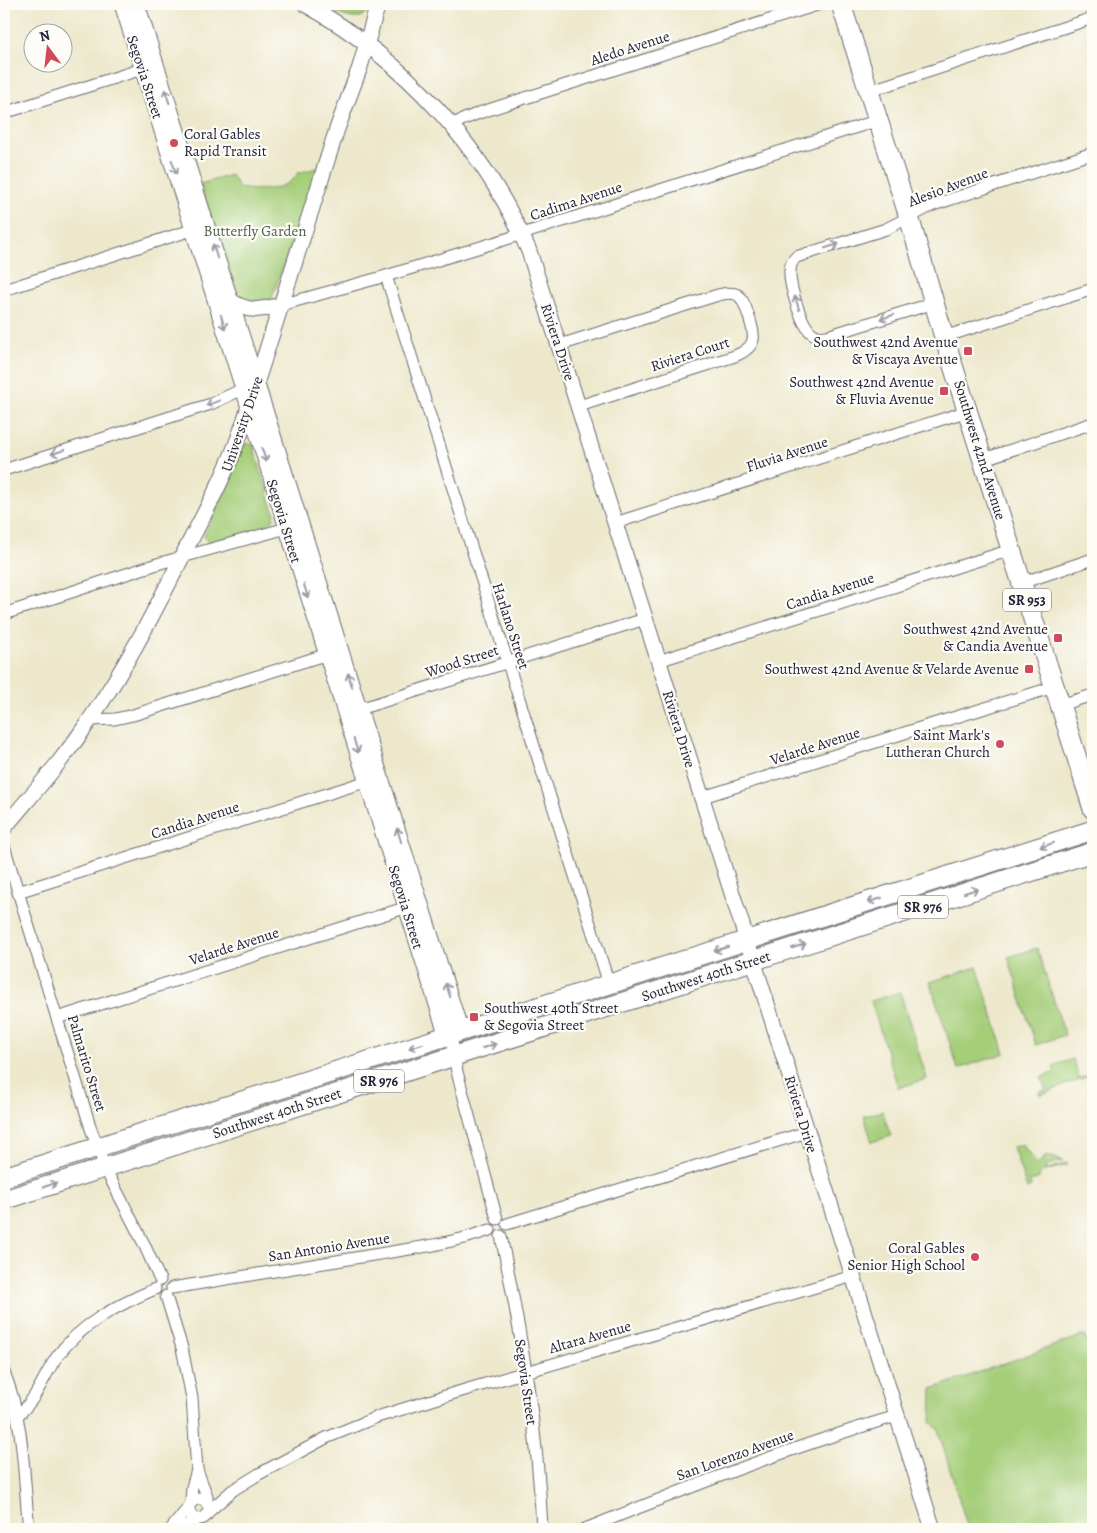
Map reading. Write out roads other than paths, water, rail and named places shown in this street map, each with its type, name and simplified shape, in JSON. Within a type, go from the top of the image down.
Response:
[{"type":"main road","name":"Southwest 42nd Avenue","points":[[841,4],[879,120],[944,337],[1093,809]]},
{"type":"main road","name":"Southwest 40th Street","points":[[4,1177],[1093,830]]},
{"type":"main road","name":"Southwest 40th Street","points":[[4,1200],[1093,852]]},
{"type":"street","name":"Segovia Street","points":[[122,4],[142,69],[200,227],[231,301],[256,381],[294,526],[333,652],[413,905],[458,1023],[451,1035],[454,1057],[502,1222]]},
{"type":"street","name":"Segovia Street","points":[[137,4],[200,227],[243,389],[294,526]]},
{"type":"street","name":"Riviera Drive","points":[[305,4],[367,44],[416,86],[450,125],[483,168],[507,206],[529,251],[700,798],[933,1529]]},
{"type":"street","name":"University Drive","points":[[4,828],[90,720],[157,606],[225,474],[242,433],[256,381],[337,129],[367,44],[378,4]]},
{"type":"street","name":"Aledo Avenue","points":[[450,125],[479,113],[820,4]]},
{"type":"street","points":[[869,91],[1093,18]]},
{"type":"street","points":[[4,112],[142,69]]},
{"type":"street","name":"Cadima Avenue","points":[[281,304],[386,276],[879,120]]},
{"type":"street","name":"Alesio Avenue","points":[[934,303],[827,336],[814,335],[806,327],[798,307],[791,280],[790,266],[792,261],[803,255],[886,229],[933,205],[1093,153]]},
{"type":"street","points":[[4,290],[200,227]]},
{"type":"street","name":"Harlano Street","points":[[386,276],[609,984]]},
{"type":"street","points":[[944,337],[1093,288]]},
{"type":"street","name":"Riviera Court","points":[[560,346],[724,293],[732,293],[740,297],[749,318],[753,339],[748,348],[743,352],[579,406]]},
{"type":"street","points":[[231,301],[238,306],[250,310],[281,304]]},
{"type":"street","points":[[4,470],[212,404],[256,381]]},
{"type":"street","name":"Fluvia Avenue","points":[[615,523],[968,411]]},
{"type":"street","points":[[984,459],[1093,423]]},
{"type":"street","points":[[4,614],[182,557],[294,526]]},
{"type":"street","name":"Candia Avenue","points":[[658,661],[1011,550]]},
{"type":"street","points":[[1022,583],[1093,559]]},
{"type":"street","name":"Wood Street","points":[[352,711],[645,619]]},
{"type":"street","points":[[90,720],[115,719],[133,715],[333,652]]},
{"type":"street","name":"Velarde Avenue","points":[[700,798],[1054,687]]},
{"type":"street","points":[[1060,705],[1093,695]]},
{"type":"street","name":"Candia Avenue","points":[[18,892],[374,779]]},
{"type":"street","name":"Palmarito Street","points":[[4,846],[105,1168],[132,1220],[158,1285]]},
{"type":"street","name":"Velarde Avenue","points":[[57,1018],[413,905]]},
{"type":"street","points":[[502,1222],[507,1231],[501,1236],[494,1235],[490,1230],[491,1222],[502,1222],[807,1132]]},
{"type":"street","name":"San Antonio Avenue","points":[[169,1292],[418,1248],[457,1240],[490,1230]]},
{"type":"street","name":"Segovia Street","points":[[501,1236],[526,1372],[538,1467],[542,1529]]},
{"type":"street","name":"Altara Avenue","points":[[172,1529],[282,1461],[326,1438],[406,1407],[852,1276]]},
{"type":"street","points":[[18,1415],[34,1398],[57,1357],[78,1334],[107,1312],[168,1281],[191,1392],[196,1435],[199,1511]]},
{"type":"street","points":[[4,1372],[18,1415],[29,1529]]},
{"type":"street","name":"San Lorenzo Avenue","points":[[585,1529],[735,1470],[808,1444],[897,1416]]},
{"type":"street","points":[[197,1470],[192,1487],[205,1529]]},
{"type":"street","name":"Altara Avenue","points":[[181,1529],[199,1511]]},
{"type":"place","name":"Coral Gables Rapid Transit","points":[[174,143]]},
{"type":"place","name":"Southwest 42nd Avenue & Viscaya Avenue","points":[[968,351]]},
{"type":"place","name":"Southwest 42nd Avenue & Fluvia Avenue","points":[[944,391]]},
{"type":"place","name":"Southwest 42nd Avenue & Candia Avenue","points":[[1058,638]]},
{"type":"place","name":"Southwest 42nd Avenue & Velarde Avenue","points":[[1029,669]]},
{"type":"place","name":"Saint Mark's Lutheran Church","points":[[1000,744]]},
{"type":"place","name":"Southwest 40th Street & Segovia Street","points":[[474,1017]]},
{"type":"place","name":"Coral Gables Senior High School","points":[[975,1257]]},
{"type":"park label","name":"Butterfly Garden","points":[[255,231]]}]
